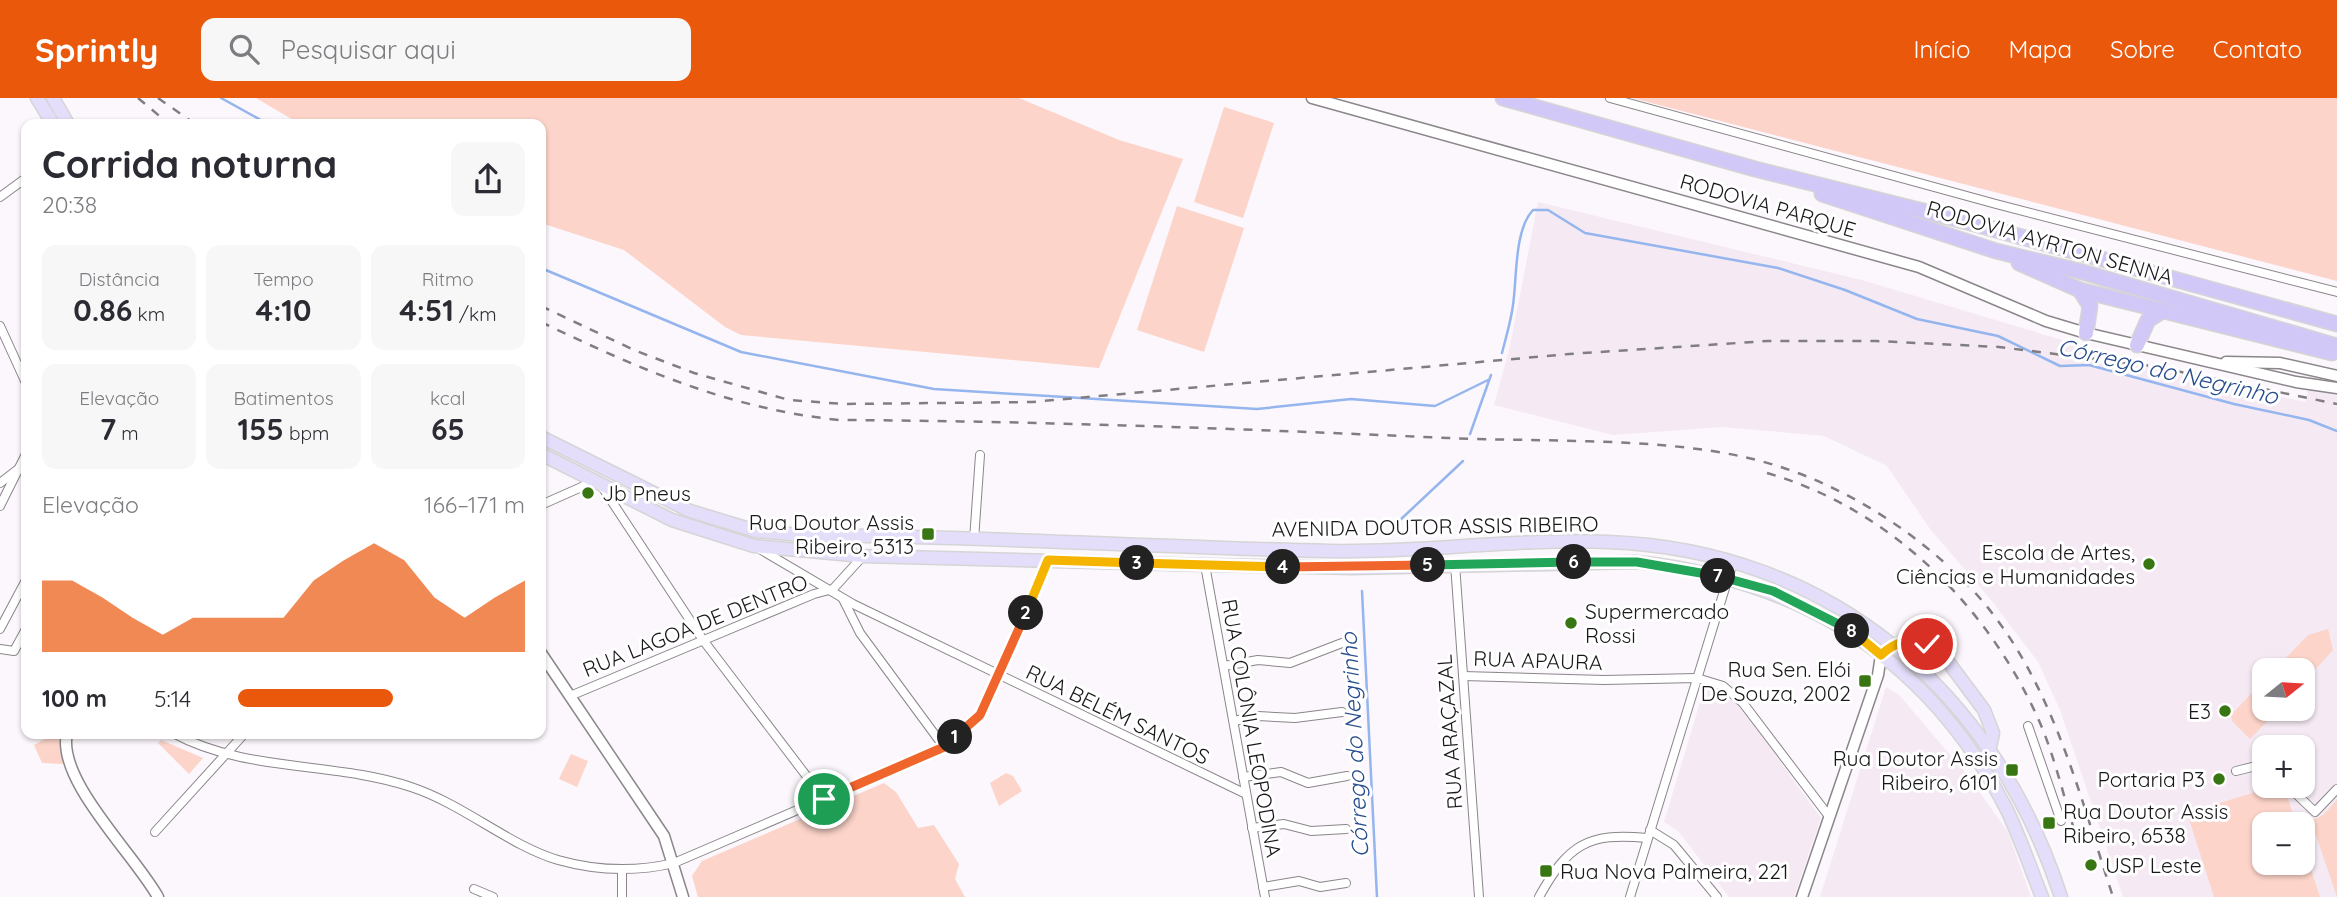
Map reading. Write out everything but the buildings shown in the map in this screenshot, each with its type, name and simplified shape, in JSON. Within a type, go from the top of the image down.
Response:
[{"type":"highway","name":"RODOVIA AYRTON SENNA","points":[[1503,98],[1755,169],[1971,223],[2337,324]]},
{"type":"highway","name":"RODOVIA AYRTON SENNA","points":[[1755,169],[1996,251],[2079,271],[2337,346]]},
{"type":"highway","points":[[1996,251],[2080,290],[2337,353]]},
{"type":"highway","points":[[2080,290],[2090,306],[2086,333]]},
{"type":"highway","points":[[2137,345],[2148,320],[2164,310]]},
{"type":"main road","points":[[37,98],[50,119]]},
{"type":"main road","points":[[53,98],[65,119]]},
{"type":"main road","name":"AVENIDA DOUTOR ASSIS RIBEIRO","points":[[546,439],[690,511],[727,524],[800,535],[1355,551],[1605,542],[1697,551],[1733,561],[1815,593],[1867,625],[1938,689],[1990,747],[2031,817],[2061,897]]},
{"type":"main road","name":"AVENIDA DOUTOR ASSIS RIBEIRO","points":[[546,456],[672,520],[754,546],[863,556],[1353,568],[1637,562],[1678,566],[1773,591],[1853,631],[1895,666],[1966,745],[1989,778],[2019,836],[2042,897]]},
{"type":"main road","points":[[1892,645],[1916,641],[1940,651],[1992,726],[1990,747],[1966,745]]},
{"type":"street","name":"RODOVIA PARQUE","points":[[1312,98],[1919,267],[2046,321],[2086,333],[2337,388]]},
{"type":"street","points":[[1610,98],[2009,207],[2337,292]]},
{"type":"street","points":[[0,197],[21,182]]},
{"type":"street","points":[[0,326],[21,372]]},
{"type":"street","name":"RODOVIA PARQUE","points":[[2209,362],[2264,361],[2337,376]]},
{"type":"street","points":[[974,540],[980,455]]},
{"type":"street","points":[[0,484],[20,467]]},
{"type":"street","points":[[0,506],[20,467]]},
{"type":"street","points":[[546,503],[597,482],[702,640],[824,799]]},
{"type":"street","name":"RUA BELÉM SANTOS","points":[[754,546],[841,596],[999,677],[1246,794]]},
{"type":"street","points":[[833,589],[863,556]]},
{"type":"street","points":[[188,739],[227,755],[382,779],[412,787],[476,816],[557,860],[622,870],[674,863],[944,747],[980,715],[999,677],[1048,560]]},
{"type":"street","points":[[1630,897],[1733,561]]},
{"type":"street","name":"RUA ARAÇAZAL","points":[[1455,564],[1479,897]]},
{"type":"street","name":"RUA COLÔNIA LEOPODINA","points":[[1205,565],[1265,897]]},
{"type":"street","points":[[0,629],[3,616],[21,588]]},
{"type":"street","name":"RUA LAGOA DE DENTRO","points":[[570,696],[702,640],[833,589]]},
{"type":"street","points":[[841,596],[860,633],[944,747]]},
{"type":"street","points":[[0,649],[13,651],[21,637]]},
{"type":"street","points":[[1224,666],[1258,660],[1290,663],[1342,643]]},
{"type":"street","points":[[1802,897],[1878,675],[1881,655],[1892,645]]},
{"type":"street","points":[[546,660],[664,836],[683,897]]},
{"type":"street","points":[[1878,675],[1895,666]]},
{"type":"street","name":"RUA APAURA","points":[[1463,676],[1697,678]]},
{"type":"street","points":[[1697,678],[1723,686],[1740,699],[1828,815]]},
{"type":"street","points":[[1234,720],[1258,716],[1295,718],[1342,712]]},
{"type":"street","points":[[2028,726],[2061,821]]},
{"type":"street","points":[[67,739],[66,755],[77,783],[158,897]]},
{"type":"street","points":[[155,832],[240,739]]},
{"type":"street","points":[[2236,771],[2252,767]]},
{"type":"street","points":[[1243,777],[1281,772],[1308,783],[1347,776]]},
{"type":"street","points":[[2300,798],[2315,812],[2337,789]]},
{"type":"street","points":[[1252,828],[1284,824],[1311,831],[1346,829]]},
{"type":"street","points":[[1539,897],[1562,860],[1580,845],[1605,836],[1648,834],[1674,845],[1717,897]]},
{"type":"street","points":[[622,870],[622,897]]},
{"type":"street","points":[[1263,887],[1299,881],[1320,887],[1346,883]]},
{"type":"street","points":[[474,889],[493,897]]},
{"type":"shaded area","points":[[256,98],[1019,98],[1119,140],[1183,159],[1099,368],[741,335],[725,327],[624,250],[546,225],[546,119],[292,119]]},
{"type":"shaded area","points":[[1632,98],[2337,98],[2337,281]]},
{"type":"shaded area","points":[[1224,107],[1274,123],[1243,218],[1194,202]]},
{"type":"shaded area","name":"Escola de Artes, Ciências e Humanidades","points":[[1538,202],[1862,280],[2169,372],[2305,402],[2309,386],[2337,394],[2337,897],[2123,897],[2060,710],[2038,662],[1991,600],[1930,529],[1887,466],[1824,436],[1722,427],[1613,435],[1494,405],[1510,346]]},
{"type":"shaded area","points":[[1177,206],[1244,228],[1204,352],[1137,330]]},
{"type":"shaded area","points":[[2328,629],[2333,650],[2315,670],[2315,658],[2286,658],[2308,635]]},
{"type":"shaded area","points":[[1709,686],[1739,705],[1821,818],[1794,897],[1729,897],[1678,831],[1664,822],[1704,689]]},
{"type":"shaded area","points":[[1886,687],[1899,695],[1964,771],[2008,832],[2031,897],[1820,897]]},
{"type":"shaded area","points":[[2252,693],[2252,721],[2267,721],[2250,739],[2232,721],[2231,715]]},
{"type":"shaded area","points":[[44,739],[60,739],[63,764],[42,763],[34,745]]},
{"type":"shaded area","points":[[161,740],[203,758],[189,774],[158,743]]},
{"type":"shaded area","points":[[571,754],[588,761],[577,787],[559,779]]},
{"type":"shaded area","points":[[1006,773],[1013,776],[1022,791],[999,806],[990,783]]},
{"type":"shaded area","points":[[884,783],[896,792],[918,828],[934,825],[959,864],[955,879],[965,897],[698,897],[692,876],[702,861]]},
{"type":"shaded area","points":[[2252,793],[2252,798],[2288,798],[2292,812],[2252,812],[2252,875],[2313,875],[2320,897],[2214,897],[2187,813]]},
{"type":"shaded area","points":[[2337,800],[2337,897],[2315,833],[2315,819],[2323,815]]},
{"type":"waterway","points":[[221,98],[259,119]]},
{"type":"waterway","name":"Córrego do Negrinho","points":[[1502,353],[1512,311],[1522,230],[1533,210],[1548,210],[1585,233],[1778,268],[1845,290],[1917,319],[1998,336],[2060,366],[2089,365],[2234,404],[2309,420],[2337,431]]},
{"type":"waterway","points":[[546,270],[741,352],[934,389],[1257,409],[1351,399],[1435,406],[1488,380]]},
{"type":"waterway","name":"Córrego do Negrinho","points":[[1470,434],[1491,375]]},
{"type":"waterway","name":"Córrego do Negrinho","points":[[1399,521],[1463,461]]},
{"type":"waterway","name":"Córrego do Negrinho","points":[[1362,591],[1377,897]]},
{"type":"railway","points":[[138,98],[163,119]]},
{"type":"railway","points":[[158,98],[188,119]]},
{"type":"railway","points":[[546,308],[634,350],[694,373],[789,400],[844,404],[1032,402],[1569,354],[1768,341],[1876,341],[1999,347],[2152,366],[2337,404]]},
{"type":"railway","points":[[546,324],[650,371],[723,397],[799,415],[839,420],[1067,424],[1635,443],[1709,451],[1775,465],[1835,489],[1891,522],[1943,561],[1995,616],[2019,652],[2057,731],[2113,897]]},
{"type":"railway","points":[[1767,473],[1811,489],[1853,510],[1892,535],[1960,598],[1989,634],[2036,714],[2074,829]]},
{"type":"place","name":"Jb Pneus","points":[[588,493]]},
{"type":"place","name":"Rua Doutor Assis Ribeiro, 5313","points":[[928,534]]},
{"type":"place","name":"Escola de Artes, Ciências e Humanidades","points":[[2149,564]]},
{"type":"place","name":"Supermercado Rossi","points":[[1571,623]]},
{"type":"place","name":"Rua Sen. Elói De Souza, 2002","points":[[1865,681]]},
{"type":"place","name":"E3","points":[[2225,711]]},
{"type":"place","name":"Rua Doutor Assis Ribeiro, 6101","points":[[2012,770]]},
{"type":"place","name":"Portaria P3","points":[[2219,779]]},
{"type":"place","name":"Rua Doutor Assis Ribeiro, 6538","points":[[2049,823]]},
{"type":"place","name":"USP Leste","points":[[2091,865]]},
{"type":"place","name":"Rua Nova Palmeira, 221","points":[[1546,871]]},
{"type":"route","points":[[824,799],[944,747],[980,715],[999,677],[1048,560],[1353,568],[1528,562],[1637,562],[1678,566],[1773,591],[1853,631],[1881,655],[1892,645],[1907,641],[1927,644]]}]
